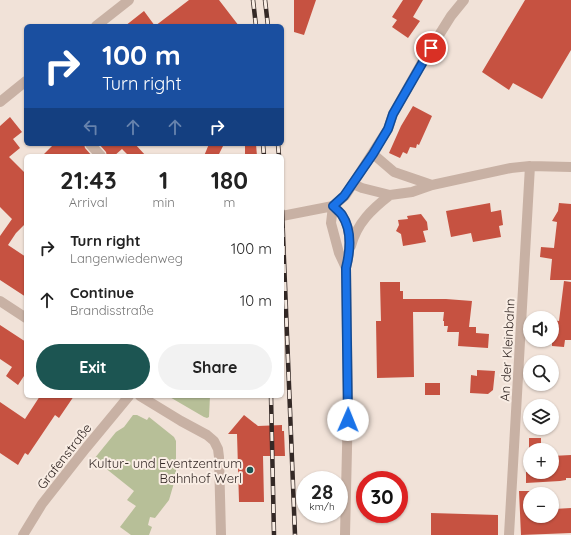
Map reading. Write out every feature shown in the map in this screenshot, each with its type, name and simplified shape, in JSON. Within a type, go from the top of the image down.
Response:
[{"type":"street","points":[[99,24],[129,0]]},
{"type":"street","points":[[284,216],[333,206],[344,196],[354,184],[388,129],[393,114],[424,59],[464,0]]},
{"type":"street","points":[[0,102],[24,83]]},
{"type":"street","points":[[92,146],[99,154]]},
{"type":"street","points":[[373,154],[394,172],[432,185]]},
{"type":"street","points":[[354,184],[362,188],[390,195],[412,192],[432,185],[530,166],[571,167]]},
{"type":"street","name":"An der Kleinbahn","points":[[509,535],[530,166]]},
{"type":"street","points":[[345,535],[348,406],[346,268],[354,235],[360,223],[370,211],[390,195]]},
{"type":"street","points":[[333,206],[342,215],[347,226],[349,253]]},
{"type":"street","points":[[333,206],[331,223],[339,253],[346,268]]},
{"type":"street","points":[[0,301],[24,317]]},
{"type":"street","name":"Grafenstraße","points":[[23,535],[42,504],[127,398]]},
{"type":"street","points":[[143,398],[214,440],[218,448],[219,457],[221,535]]},
{"type":"green space","points":[[171,398],[210,398],[209,417],[204,417]]},
{"type":"green space","points":[[133,415],[137,415],[147,420],[149,417],[174,437],[176,441],[176,476],[169,500],[155,518],[150,517],[148,525],[152,527],[149,535],[131,535],[120,527],[136,506],[127,500],[134,491],[94,459],[116,432],[124,427]]},
{"type":"building","points":[[189,0],[219,0],[237,24],[158,24]]},
{"type":"building","points":[[294,0],[316,0],[304,35],[294,32]]},
{"type":"building","points":[[403,0],[423,0],[413,17],[420,21],[408,38],[392,27],[397,20],[392,17]]},
{"type":"building","points":[[525,0],[571,0],[571,50],[542,99],[513,83],[509,90],[482,72]]},
{"type":"building","points":[[144,11],[154,24],[128,24]]},
{"type":"building","points":[[413,106],[432,116],[419,145],[417,144],[416,148],[410,147],[407,154],[403,152],[400,158],[389,153],[401,126]]},
{"type":"building","points":[[10,117],[22,132],[13,139],[20,148],[9,157],[24,172],[24,225],[16,233],[8,245],[24,256],[24,296],[0,280],[0,236],[12,219],[0,207],[0,126]]},
{"type":"building","points":[[52,146],[84,146],[90,154],[44,154]]},
{"type":"building","points":[[101,146],[137,146],[144,154],[127,154],[122,149],[116,154],[106,154]]},
{"type":"building","points":[[208,146],[223,146],[219,154],[205,154]]},
{"type":"building","points":[[245,146],[256,146],[257,154],[245,154]]},
{"type":"building","points":[[490,203],[491,212],[501,210],[503,225],[499,226],[501,237],[473,242],[471,233],[451,237],[446,211]]},
{"type":"building","points":[[559,203],[571,204],[571,280],[550,280],[552,259],[540,257],[541,247],[554,248],[557,222],[552,221],[558,211]]},
{"type":"building","points":[[421,214],[427,222],[428,230],[423,231],[426,242],[403,246],[401,234],[396,231],[399,225],[398,220],[408,219],[407,216]]},
{"type":"building","points":[[564,281],[571,282],[571,340],[565,340],[564,347],[559,347],[559,321]]},
{"type":"building","points":[[380,282],[400,282],[400,291],[403,291],[403,299],[446,299],[472,301],[469,327],[476,327],[476,333],[489,334],[488,348],[458,346],[459,332],[447,332],[448,326],[444,326],[443,321],[444,312],[413,312],[414,377],[377,378],[376,321],[381,321]]},
{"type":"building","points":[[0,325],[24,341],[24,376],[18,385],[6,376],[12,367],[0,359]]},
{"type":"building","points":[[477,370],[495,371],[493,390],[488,394],[470,393],[471,375],[477,376]]},
{"type":"building","points":[[425,383],[440,383],[440,395],[425,395]]},
{"type":"building","points":[[39,398],[73,398],[59,418],[55,415],[28,455],[25,453],[18,465],[0,453],[0,402],[25,419]]},
{"type":"building","points":[[244,415],[258,426],[282,425],[282,431],[284,431],[285,456],[263,456],[264,502],[239,502],[237,434],[228,434]]},
{"type":"building","points":[[529,438],[541,438],[541,443],[529,443]]},
{"type":"building","points":[[571,455],[571,478],[566,478],[566,480],[560,481],[526,483],[526,479],[559,479],[559,456]]},
{"type":"building","points":[[519,491],[523,491],[523,523],[559,523],[559,509],[571,508],[571,533],[521,535]]},
{"type":"building","points":[[431,513],[498,515],[498,535],[431,535]]},
{"type":"railway","points":[[253,0],[256,24]]},
{"type":"railway","points":[[265,0],[268,24]]},
{"type":"railway","points":[[263,146],[264,154]]},
{"type":"railway","points":[[278,146],[279,154]]},
{"type":"railway","points":[[284,260],[295,535]]},
{"type":"railway","points":[[271,398],[274,535]]},
{"type":"place","name":"Kultur- und Eventzentrum Bahnhof Werl","points":[[250,470]]},
{"type":"route","points":[[348,420],[346,335],[346,268],[349,253],[348,233],[347,226],[342,215],[333,206],[354,184],[373,154],[388,129],[393,114],[431,48]]}]
